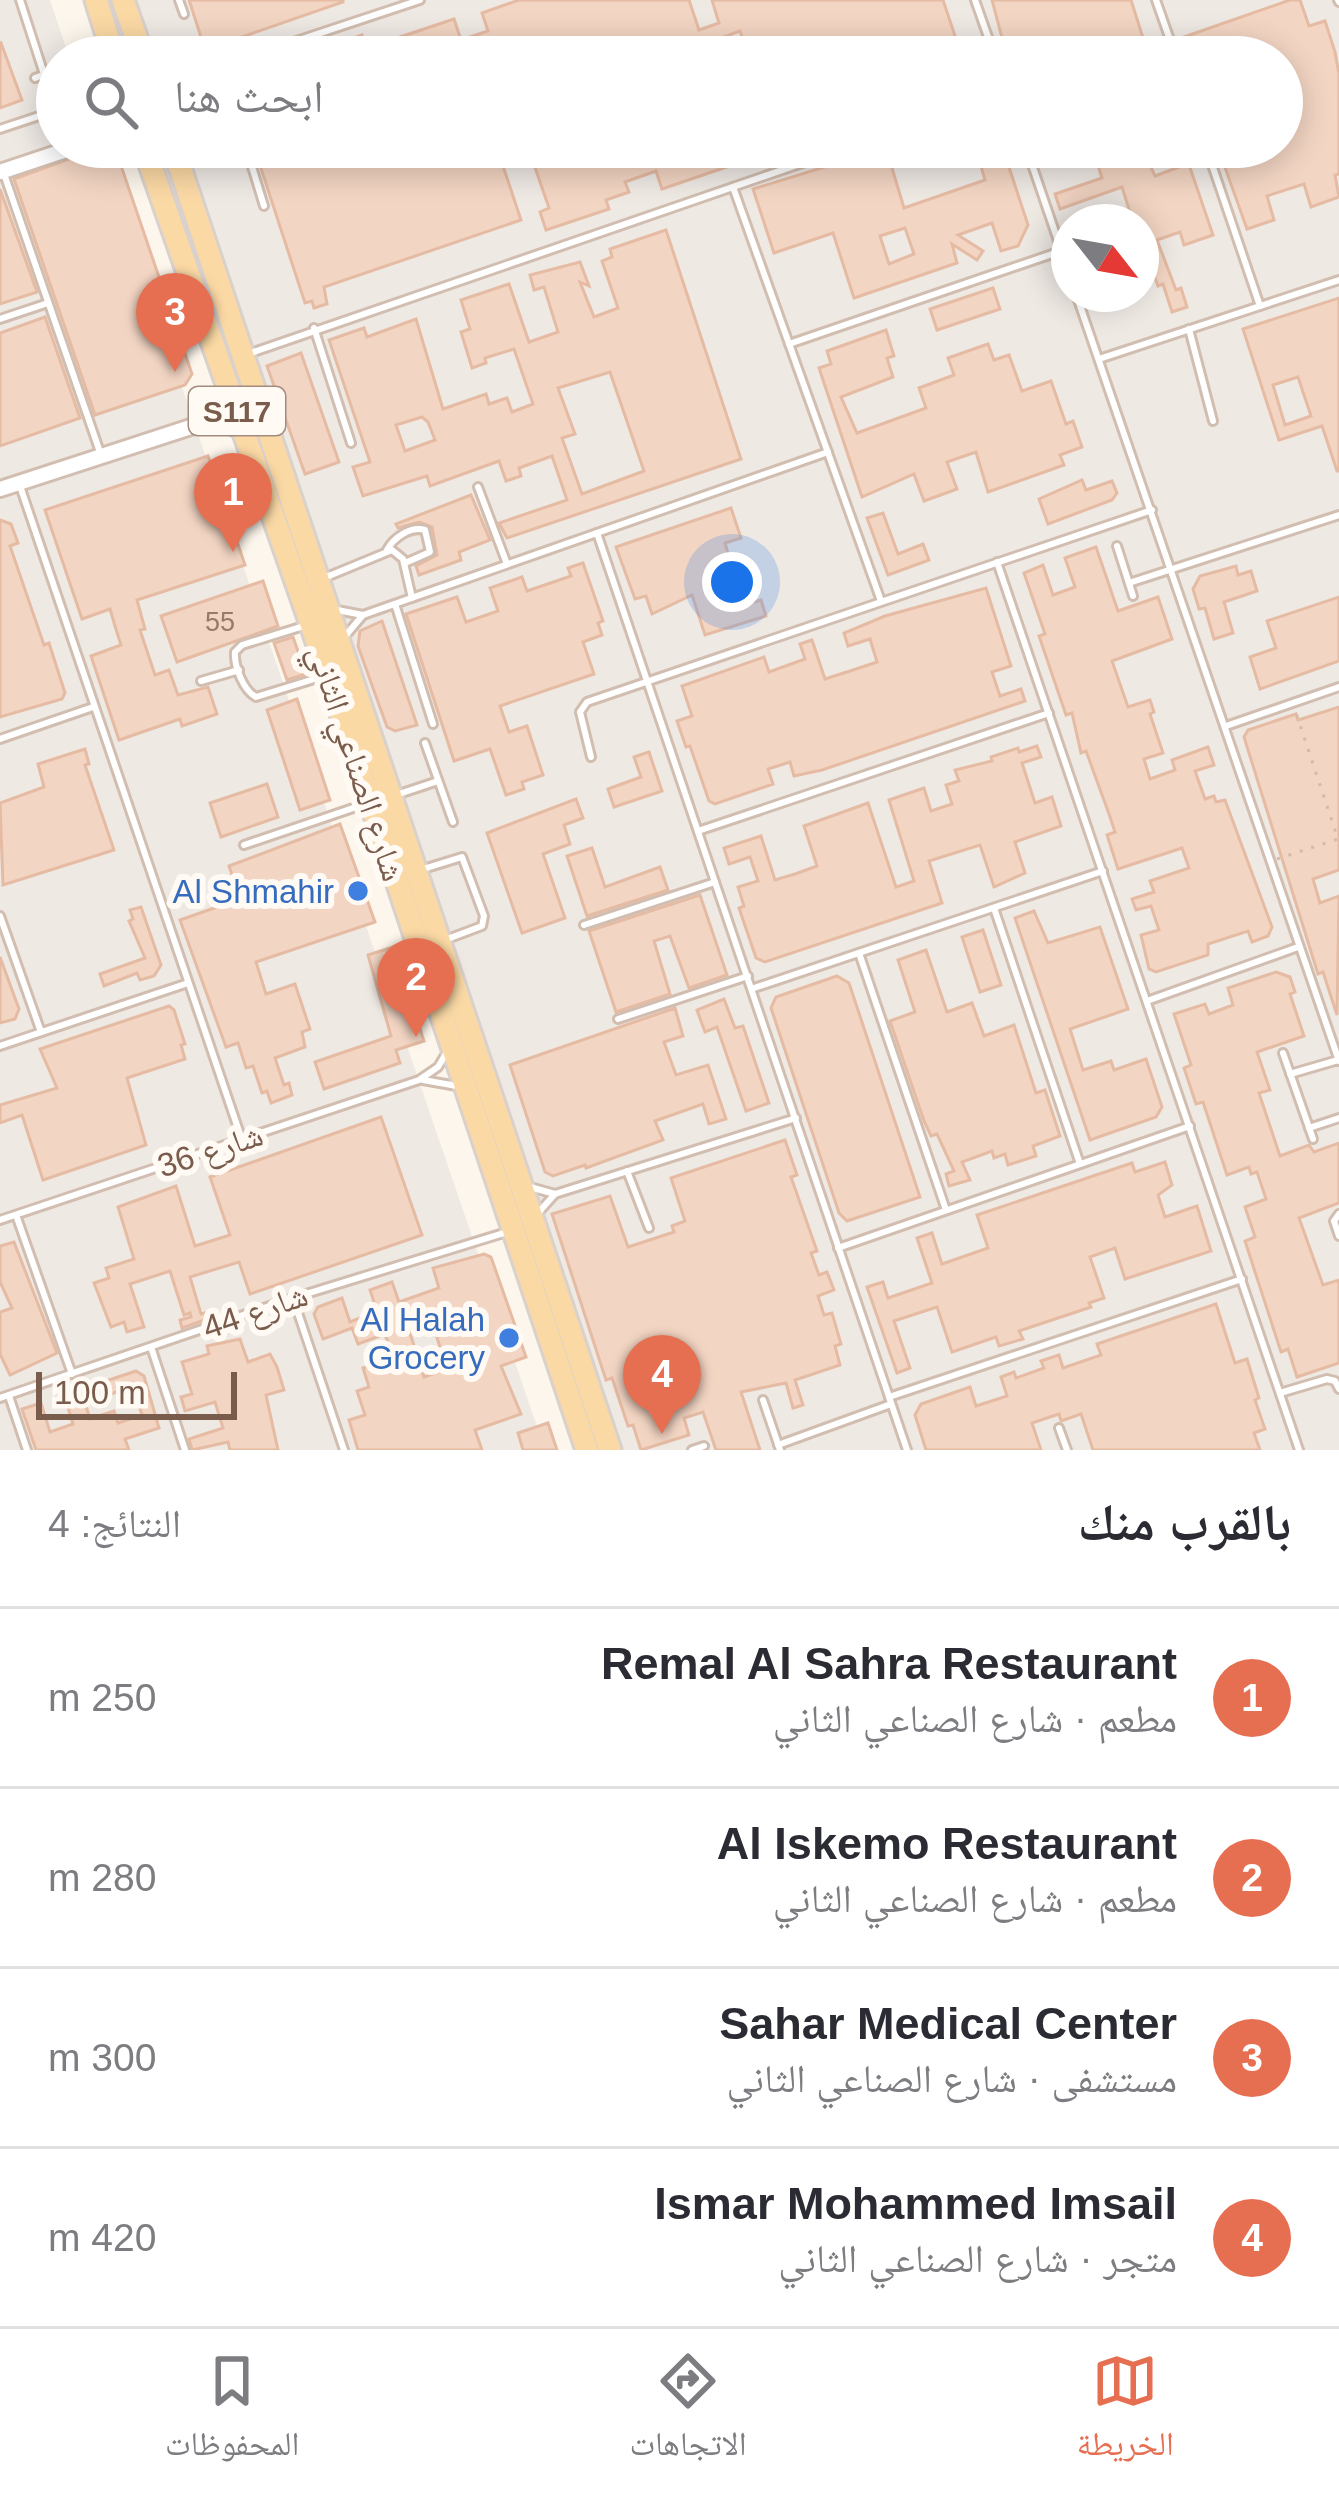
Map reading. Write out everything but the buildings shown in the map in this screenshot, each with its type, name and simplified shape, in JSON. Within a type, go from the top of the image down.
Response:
[{"type":"main road","points":[[96,0],[107,36]]},
{"type":"main road","points":[[124,0],[136,36]]},
{"type":"main road","name":"شارع الصناعي الثاني","points":[[151,168],[328,675],[416,872],[519,1182],[522,1226],[587,1450]]},
{"type":"main road","name":"شارع الصناعي الثاني","points":[[180,168],[342,643],[463,1089],[610,1450]]},
{"type":"street","points":[[1,171],[36,160]]},
{"type":"street","points":[[203,423],[230,391]]},
{"type":"street","points":[[0,489],[203,423],[226,423],[246,435]]},
{"type":"lane","points":[[20,0],[36,47]]},
{"type":"lane","points":[[179,0],[184,14]]},
{"type":"lane","points":[[311,36],[418,0]]},
{"type":"lane","points":[[975,0],[988,36]]},
{"type":"lane","points":[[1156,0],[1169,36]]},
{"type":"lane","points":[[0,129],[36,115]]},
{"type":"lane","points":[[252,168],[264,206]]},
{"type":"lane","points":[[243,356],[787,168]]},
{"type":"lane","points":[[1033,168],[1051,221]]},
{"type":"lane","points":[[1213,168],[1261,306]]},
{"type":"lane","points":[[1,171],[101,454]]},
{"type":"lane","points":[[733,186],[881,602]]},
{"type":"lane","points":[[789,344],[1051,254]]},
{"type":"lane","points":[[1099,359],[1339,280]]},
{"type":"lane","points":[[0,319],[49,303]]},
{"type":"lane","points":[[1082,312],[1339,1060],[1290,1074]]},
{"type":"lane","points":[[314,328],[351,443]]},
{"type":"lane","points":[[1189,329],[1213,422]]},
{"type":"lane","points":[[329,607],[363,615],[827,452]]},
{"type":"lane","points":[[19,482],[242,1140]]},
{"type":"lane","points":[[478,487],[507,564]]},
{"type":"lane","points":[[591,757],[581,708],[587,702],[1152,510]]},
{"type":"lane","points":[[1129,583],[1339,515]]},
{"type":"lane","points":[[319,580],[388,550],[398,536],[425,530],[431,550],[405,563]]},
{"type":"lane","points":[[597,532],[907,1450]]},
{"type":"lane","points":[[1117,546],[1133,596]]},
{"type":"lane","points":[[388,550],[397,552],[405,563],[412,598]]},
{"type":"lane","points":[[998,562],[1299,1450]]},
{"type":"lane","points":[[394,604],[434,724]]},
{"type":"lane","points":[[342,643],[363,615]]},
{"type":"lane","points":[[311,624],[239,646],[234,655],[248,692],[256,698],[328,675]]},
{"type":"lane","points":[[201,681],[239,670]]},
{"type":"lane","points":[[1226,726],[1339,687]]},
{"type":"lane","points":[[0,739],[94,707]]},
{"type":"lane","points":[[698,831],[1049,712]]},
{"type":"lane","points":[[425,743],[453,822]]},
{"type":"lane","points":[[244,845],[438,781]]},
{"type":"lane","points":[[416,872],[462,857],[484,916],[478,928],[439,942]]},
{"type":"lane","points":[[753,988],[1103,871]]},
{"type":"lane","points":[[584,925],[715,883]]},
{"type":"lane","points":[[994,908],[1080,1164]]},
{"type":"lane","points":[[0,916],[41,1033]]},
{"type":"lane","points":[[1147,1001],[1298,947]]},
{"type":"lane","points":[[859,953],[946,1210]]},
{"type":"lane","points":[[618,1019],[748,976]]},
{"type":"lane","points":[[0,1046],[188,983]]},
{"type":"lane","name":"شارع 36","points":[[0,1220],[419,1080],[438,1067],[449,1046]]},
{"type":"lane","points":[[1283,1053],[1313,1139]]},
{"type":"lane","points":[[419,1080],[463,1089]]},
{"type":"lane","points":[[522,1226],[555,1193],[796,1118]]},
{"type":"lane","points":[[1310,1128],[1339,1118]]},
{"type":"lane","points":[[838,1248],[1190,1126]]},
{"type":"lane","points":[[627,1171],[649,1228]]},
{"type":"lane","points":[[519,1182],[555,1193]]},
{"type":"lane","points":[[1339,1214],[1334,1219],[1339,1236]]},
{"type":"lane","points":[[16,1215],[72,1374]]},
{"type":"lane","name":"شارع 44","points":[[4,1397],[522,1226]]},
{"type":"lane","points":[[763,1400],[779,1447],[890,1401],[1242,1279]]},
{"type":"lane","points":[[293,1298],[344,1450]]},
{"type":"lane","points":[[151,1347],[185,1450]]},
{"type":"lane","points":[[1280,1394],[1327,1379],[1339,1389]]},
{"type":"lane","points":[[4,1397],[27,1450]]},
{"type":"lane","points":[[1059,1428],[1067,1450]]},
{"type":"lane","points":[[692,1450],[704,1446]]},
{"type":"path","points":[[1270,862],[1338,839],[1293,703]]},
{"type":"shaded area","points":[[0,0],[50,0],[62,36],[36,36],[36,168],[107,168],[545,1450],[0,1450]]},
{"type":"shaded area","points":[[129,0],[1339,0],[1339,1450],[622,1450],[186,168],[1303,168],[1303,36],[141,36]]},
{"type":"place","name":"Sahar Medical Center","points":[[175,372]]},
{"type":"place","name":"Remal Al Sahra Restaurant","points":[[233,552]]},
{"type":"place","name":"Al Shmahir","points":[[358,891]]},
{"type":"place","name":"Al Iskemo Restaurant","points":[[416,1037]]},
{"type":"place","name":"Al Halah Grocery","points":[[509,1338]]},
{"type":"place","name":"Ismar Mohammed Imsail","points":[[662,1434]]}]
